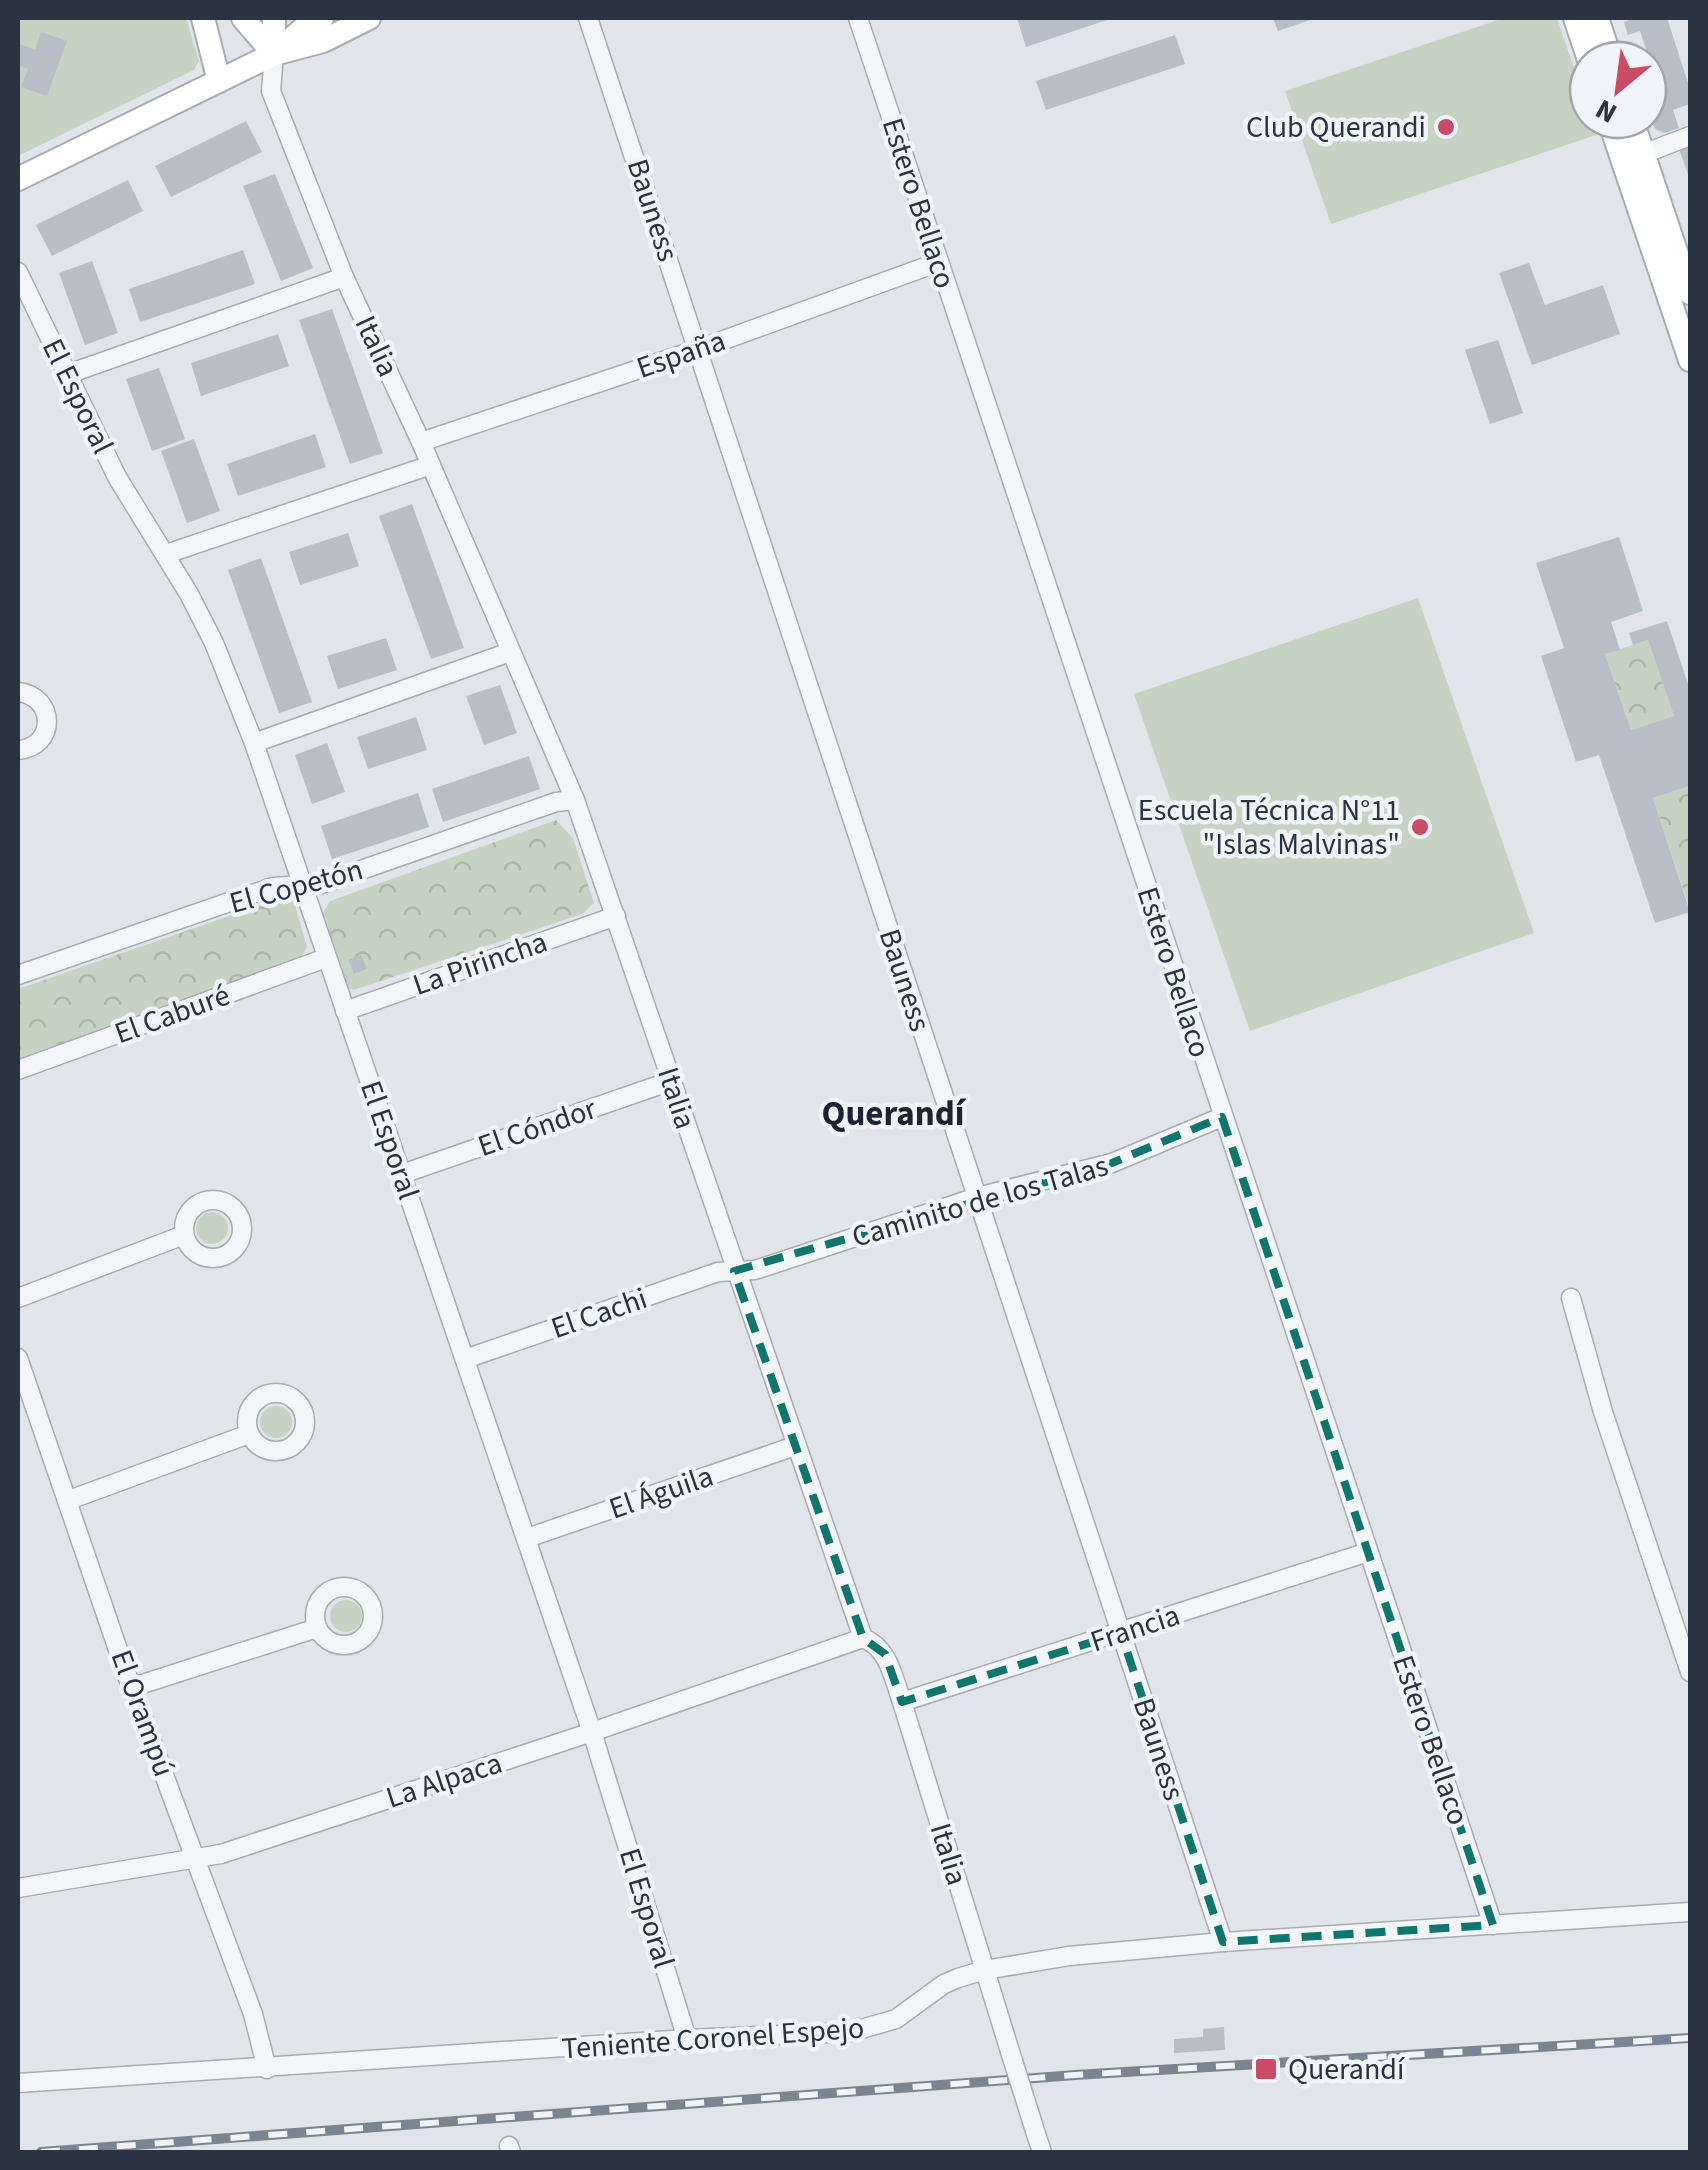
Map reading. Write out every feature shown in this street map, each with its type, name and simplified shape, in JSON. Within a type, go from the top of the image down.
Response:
[{"type":"main road","points":[[203,18],[220,81]]},
{"type":"main road","points":[[243,18],[274,54]]},
{"type":"main road","points":[[274,18],[274,54]]},
{"type":"main road","points":[[274,54],[306,26],[322,18]]},
{"type":"main road","points":[[18,179],[274,54],[323,40],[369,18]]},
{"type":"main road","points":[[1622,140],[1634,158],[1690,293]]},
{"type":"main road","points":[[1633,140],[1634,158],[1690,360]]},
{"type":"street","name":"Bauness","points":[[588,18],[1223,1942]]},
{"type":"street","name":"Estero Bellaco","points":[[858,18],[1493,1925]]},
{"type":"street","name":"Italia","points":[[274,54],[271,90],[344,278],[421,442],[575,800],[862,1638],[876,1643],[885,1654],[902,1702],[1039,2143]]},
{"type":"street","points":[[1634,158],[1690,136]]},
{"type":"street","name":"España","points":[[421,442],[699,349],[939,262]]},
{"type":"street","name":"El Esporal","points":[[18,272],[117,476],[214,642],[254,743],[592,1732],[688,2040]]},
{"type":"street","points":[[68,374],[344,278]]},
{"type":"street","points":[[166,554],[431,465]]},
{"type":"street","points":[[254,743],[510,652]]},
{"type":"street","points":[[18,692],[36,697],[47,712],[48,722],[42,740],[18,750]]},
{"type":"street","name":"El Copetón","points":[[18,975],[273,887],[321,884],[556,802],[575,800]]},
{"type":"street","name":"La Pirincha","points":[[345,1011],[616,916]]},
{"type":"street","name":"El Caburé","points":[[18,1070],[326,958]]},
{"type":"street","name":"El Cóndor","points":[[402,1174],[671,1081]]},
{"type":"street","name":"Caminito de los Talas","points":[[734,1271],[754,1270],[977,1197],[1112,1162],[1222,1118]]},
{"type":"street","points":[[18,1298],[184,1235]]},
{"type":"street","name":"El Cachi","points":[[465,1359],[718,1272],[734,1271]]},
{"type":"street","points":[[1570,1298],[1603,1412],[1690,1672]]},
{"type":"street","name":"El Orampú","points":[[18,1358],[253,2014],[267,2069]]},
{"type":"street","points":[[69,1500],[249,1434]]},
{"type":"street","name":"El Águila","points":[[526,1538],[795,1446]]},
{"type":"street","name":"Francia","points":[[902,1702],[1368,1552]]},
{"type":"street","points":[[133,1687],[317,1628]]},
{"type":"street","name":"La Alpaca","points":[[18,1888],[221,1854],[862,1638]]},
{"type":"street","name":"Teniente Coronel Espejo","points":[[18,2083],[851,2032],[896,2019],[944,1984],[985,1970],[1069,1956],[1223,1942],[1690,1912]]},
{"type":"highlighted area","points":[[1222,1117],[1493,1925],[1223,1942],[1121,1633],[902,1702],[885,1654],[863,1638],[734,1271],[1112,1163]]},
{"type":"green space","points":[[18,18],[186,18],[199,61],[194,70],[18,156]]},
{"type":"green space","name":"Club Querandi","points":[[1504,18],[1557,18],[1568,50],[1568,140],[1581,140],[1331,224],[1285,91]]},
{"type":"green space","points":[[1418,598],[1534,933],[1250,1031],[1134,694]]},
{"type":"green space","points":[[1648,640],[1674,716],[1631,730],[1605,654]]},
{"type":"green space","points":[[1690,786],[1690,910],[1653,798]]},
{"type":"green space","points":[[556,820],[573,838],[594,903],[582,914],[354,990],[345,987],[320,918],[330,901]]},
{"type":"green space","points":[[281,898],[294,902],[307,947],[301,957],[18,1060],[18,989]]},
{"type":"green space","points":[[212,1212],[224,1216],[228,1228],[224,1240],[212,1244],[200,1240],[196,1228],[200,1216]]},
{"type":"green space","points":[[276,1406],[288,1410],[292,1422],[288,1434],[276,1438],[264,1434],[260,1422],[264,1410]]},
{"type":"green space","points":[[346,1600],[358,1604],[362,1616],[358,1628],[346,1632],[334,1628],[330,1616],[334,1604]]},
{"type":"building","points":[[1017,18],[1113,18],[1026,47]]},
{"type":"building","points":[[1273,18],[1316,18],[1278,31]]},
{"type":"building","points":[[1667,18],[1690,89],[1690,104],[1673,110],[1679,128],[1668,132],[1668,40],[1643,40],[1640,31],[1628,35],[1624,22]]},
{"type":"building","points":[[41,32],[67,41],[47,96],[21,87],[28,69],[18,65],[18,43],[35,50]]},
{"type":"building","points":[[1175,35],[1185,64],[1046,110],[1036,81]]},
{"type":"building","points":[[246,121],[262,152],[171,197],[155,166]]},
{"type":"building","points":[[1690,145],[1690,180],[1679,149]]},
{"type":"building","points":[[275,174],[313,268],[281,281],[243,186]]},
{"type":"building","points":[[128,180],[143,211],[52,256],[36,225]]},
{"type":"building","points":[[243,250],[255,284],[140,322],[129,289]]},
{"type":"building","points":[[92,261],[118,333],[85,345],[59,273]]},
{"type":"building","points":[[1529,263],[1545,305],[1603,285],[1620,334],[1532,365],[1499,273]]},
{"type":"building","points":[[332,309],[383,453],[350,464],[299,320]]},
{"type":"building","points":[[278,334],[289,366],[201,396],[191,363]]},
{"type":"building","points":[[1498,340],[1523,413],[1490,424],[1465,350]]},
{"type":"building","points":[[159,368],[185,439],[152,451],[126,379]]},
{"type":"building","points":[[315,434],[326,467],[238,496],[227,464]]},
{"type":"building","points":[[194,439],[220,511],[187,523],[161,451]]},
{"type":"building","points":[[412,504],[464,648],[431,659],[379,516]]},
{"type":"building","points":[[348,533],[359,566],[300,585],[289,552]]},
{"type":"building","points":[[1619,537],[1643,611],[1611,622],[1620,650],[1605,654],[1631,730],[1674,716],[1648,640],[1633,645],[1629,633],[1667,621],[1690,690],[1690,786],[1653,798],[1690,912],[1655,923],[1599,755],[1576,762],[1541,656],[1564,648],[1536,563]]},
{"type":"building","points":[[261,558],[312,702],[279,713],[228,570]]},
{"type":"building","points":[[386,638],[397,670],[338,689],[327,656]]},
{"type":"building","points":[[500,685],[517,733],[484,745],[466,696]]},
{"type":"building","points":[[416,717],[427,750],[368,769],[357,737]]},
{"type":"building","points":[[327,743],[345,792],[312,804],[295,755]]},
{"type":"building","points":[[529,756],[540,789],[443,822],[432,789]]},
{"type":"building","points":[[418,793],[429,827],[332,859],[321,826]]},
{"type":"building","points":[[361,955],[367,969],[354,974],[348,960]]},
{"type":"building","points":[[1224,2027],[1225,2050],[1174,2053],[1174,2039],[1203,2037],[1203,2029]]},
{"type":"railway","points":[[41,2152],[1075,2075],[1690,2038]]},
{"type":"place","name":"Club Querandi","points":[[1446,127]]},
{"type":"place","name":"Escuela Técnica N°11 \"Islas Malvinas\"","points":[[1420,827]]},
{"type":"place","name":"Querandí","points":[[1266,2069]]},
{"type":"district","name":"Querandí","points":[[893,1113]]}]
